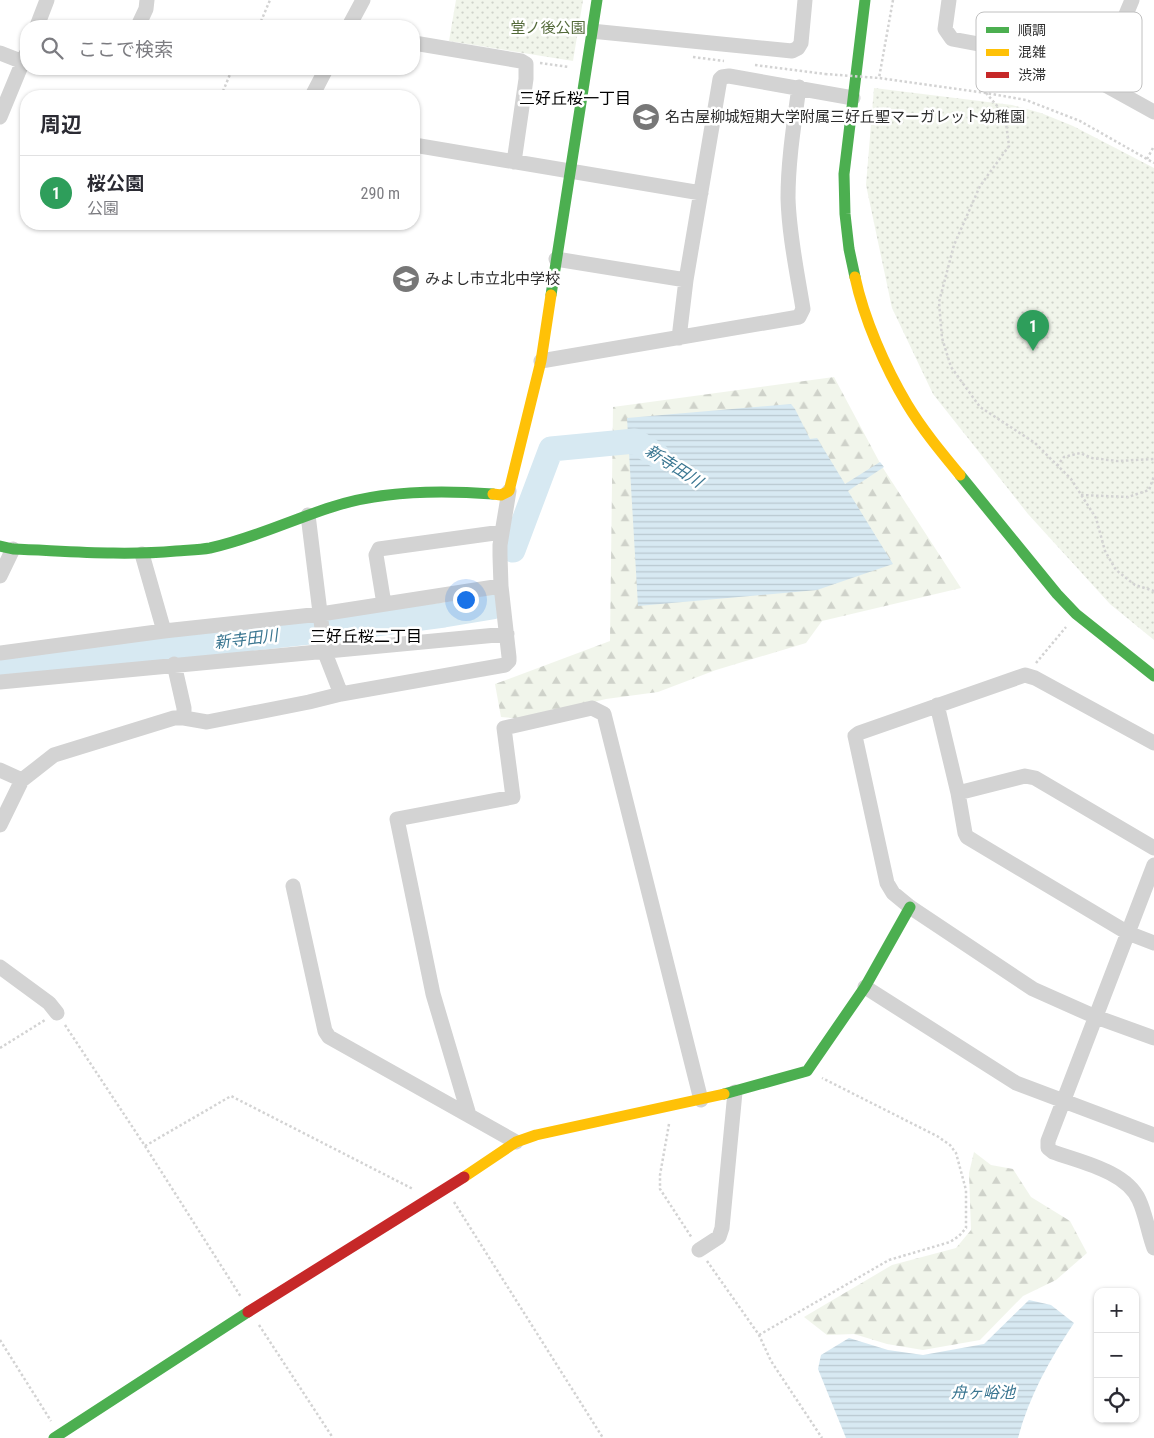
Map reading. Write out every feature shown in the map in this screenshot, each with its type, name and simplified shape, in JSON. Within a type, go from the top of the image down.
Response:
[{"type":"street","points":[[39,20],[47,0]]},
{"type":"street","points":[[141,20],[146,9],[147,0]]},
{"type":"street","points":[[352,20],[363,0]]},
{"type":"street","points":[[0,825],[22,780],[54,755],[174,718],[207,722],[340,694],[502,666],[509,661],[501,586],[500,544],[509,490],[541,361],[596,0]]},
{"type":"street","points":[[591,31],[792,51],[798,48],[801,43],[806,0]]},
{"type":"street","points":[[865,0],[844,174],[845,214],[849,249],[857,286],[885,362],[896,385],[931,439],[1057,594],[1076,614],[1154,676]]},
{"type":"street","points":[[949,0],[945,28],[952,39],[976,44]]},
{"type":"street","points":[[1126,12],[1131,0]]},
{"type":"street","points":[[420,44],[521,61],[526,64],[526,79],[514,162]]},
{"type":"street","points":[[0,53],[20,57]]},
{"type":"street","points":[[0,117],[20,70]]},
{"type":"street","points":[[315,90],[323,75]]},
{"type":"street","points":[[679,338],[686,280],[722,76],[799,87],[853,98]]},
{"type":"street","points":[[541,361],[797,318],[801,315],[803,309],[788,198],[790,160],[799,87]]},
{"type":"street","points":[[1118,92],[1154,112]]},
{"type":"street","points":[[420,146],[701,193]]},
{"type":"street","points":[[556,259],[686,280]]},
{"type":"street","points":[[0,576],[6,547],[142,554],[208,548],[228,544],[308,515],[363,499],[391,494],[451,491],[501,495],[509,490]]},
{"type":"street","points":[[308,515],[325,653],[340,694]]},
{"type":"street","points":[[384,604],[376,555],[379,549],[502,532]]},
{"type":"street","points":[[142,554],[164,631]]},
{"type":"street","points":[[0,653],[164,631],[321,614],[501,586]]},
{"type":"street","points":[[0,682],[174,664],[325,653],[507,634]]},
{"type":"street","points":[[174,664],[184,708],[184,718]]},
{"type":"street","points":[[1154,743],[1035,678],[1025,675],[936,705],[859,733],[856,736],[870,807],[889,888],[892,893],[1033,989],[1154,1038]]},
{"type":"street","points":[[936,705],[958,793],[965,833],[970,840],[1128,932],[1154,943]]},
{"type":"street","points":[[469,1115],[433,994],[397,819],[513,797],[504,728],[592,708],[604,714],[700,1100]]},
{"type":"street","points":[[0,770],[22,780]]},
{"type":"street","points":[[958,793],[1025,776],[1035,778],[1154,848]]},
{"type":"street","points":[[1154,865],[1048,1141],[1048,1148],[1053,1152],[1110,1173],[1130,1186],[1139,1199],[1154,1248]]},
{"type":"street","points":[[293,886],[325,1031],[329,1037],[516,1142]]},
{"type":"street","points":[[57,1436],[446,1189],[516,1142],[536,1135],[735,1092],[807,1071],[865,987],[910,907]]},
{"type":"street","points":[[0,967],[49,1003],[57,1013]]},
{"type":"street","points":[[865,987],[1016,1083],[1154,1135]]},
{"type":"street","points":[[699,1250],[719,1237],[722,1228],[735,1092]]},
{"type":"path","points":[[262,20],[270,0]]},
{"type":"path","points":[[879,78],[893,0]]},
{"type":"path","points":[[691,57],[729,62]]},
{"type":"path","points":[[521,61],[570,67],[568,76]]},
{"type":"path","points":[[753,64],[825,74],[879,78],[976,92]]},
{"type":"path","points":[[224,90],[230,75]]},
{"type":"path","points":[[979,92],[1026,100],[1080,121],[1154,163]]},
{"type":"path","points":[[986,93],[1005,115],[1009,146],[980,186],[954,245],[939,302],[942,338],[951,367],[980,406],[1035,443],[1071,479],[1096,518],[1105,551],[1116,570],[1135,584],[1154,591]]},
{"type":"path","points":[[1147,159],[1154,146]]},
{"type":"path","points":[[1057,466],[1064,457],[1080,453],[1092,458],[1117,461],[1154,459]]},
{"type":"path","points":[[1081,495],[1128,497],[1149,490],[1154,476]]},
{"type":"path","points":[[1025,675],[1058,638]]},
{"type":"path","points":[[0,1048],[57,1013],[333,1438]]},
{"type":"path","points":[[759,1335],[889,1260],[950,1242],[966,1228],[966,1190],[956,1153],[950,1145],[937,1136],[807,1071]]},
{"type":"path","points":[[145,1146],[231,1096],[430,1198]]},
{"type":"path","points":[[672,1106],[660,1175],[660,1189],[699,1250],[759,1335],[771,1361],[822,1438]]},
{"type":"path","points":[[446,1189],[603,1438]]},
{"type":"path","points":[[0,1340],[57,1436]]},
{"type":"green space","name":"堂ノ後公園","points":[[456,0],[583,0],[573,61],[449,41]]},
{"type":"green space","points":[[874,88],[1012,105],[1041,113],[1073,126],[1154,168],[1154,640],[1110,604],[1028,514],[933,394],[892,308],[866,185]]},
{"type":"green space","points":[[834,377],[881,465],[961,588],[822,621],[806,643],[716,670],[658,692],[606,699],[523,719],[501,717],[495,684],[610,641],[613,407]]},
{"type":"green space","points":[[974,1152],[991,1165],[1013,1169],[1031,1197],[1070,1221],[1087,1253],[1056,1280],[1023,1296],[980,1340],[923,1350],[887,1344],[854,1334],[827,1335],[804,1317],[892,1265],[956,1248],[971,1230],[969,1173]]},
{"type":"water","points":[[791,404],[810,439],[817,438],[845,484],[880,462],[884,467],[848,491],[893,564],[817,590],[638,606],[627,418]]},
{"type":"water","name":"舟ヶ峪池","points":[[1029,1300],[1051,1305],[1074,1323],[1041,1378],[1028,1407],[1018,1438],[846,1438],[818,1369],[821,1355],[849,1338],[888,1350],[923,1355],[984,1344]]},
{"type":"waterway","name":"新寺田川","points":[[513,550],[551,449],[635,441],[658,456]]},
{"type":"waterway","name":"新寺田川","points":[[0,667],[345,628],[492,607]]},
{"type":"traffic: fast","points":[[551,295],[597,0]]},
{"type":"traffic: fast","points":[[855,277],[849,249],[845,214],[844,174],[865,0]]},
{"type":"traffic: fast","points":[[960,475],[1057,594],[1076,614],[1154,676]]},
{"type":"traffic: fast","points":[[0,546],[13,549],[115,553],[202,549],[241,540],[332,507],[371,497],[432,492],[493,494]]},
{"type":"traffic: fast","points":[[724,1094],[807,1071],[865,987],[910,907]]},
{"type":"traffic: fast","points":[[54,1438],[248,1312]]},
{"type":"traffic: slow","points":[[855,277],[870,326],[883,359],[899,390],[925,431],[960,475]]},
{"type":"traffic: slow","points":[[493,494],[501,495],[509,491],[541,361],[551,295]]},
{"type":"traffic: slow","points":[[464,1177],[516,1142],[536,1135],[724,1094]]},
{"type":"traffic: jam","points":[[248,1312],[464,1177]]},
{"type":"place","name":"名古屋柳城短期大学附属三好丘聖マーガレット幼稚園","points":[[646,117]]},
{"type":"place","name":"みよし市立北中学校","points":[[406,279]]},
{"type":"place","name":"桜公園","points":[[1033,351]]},
{"type":"district","name":"三好丘桜一丁目","points":[[575,98]]},
{"type":"district","name":"三好丘桜二丁目","points":[[366,636]]}]
